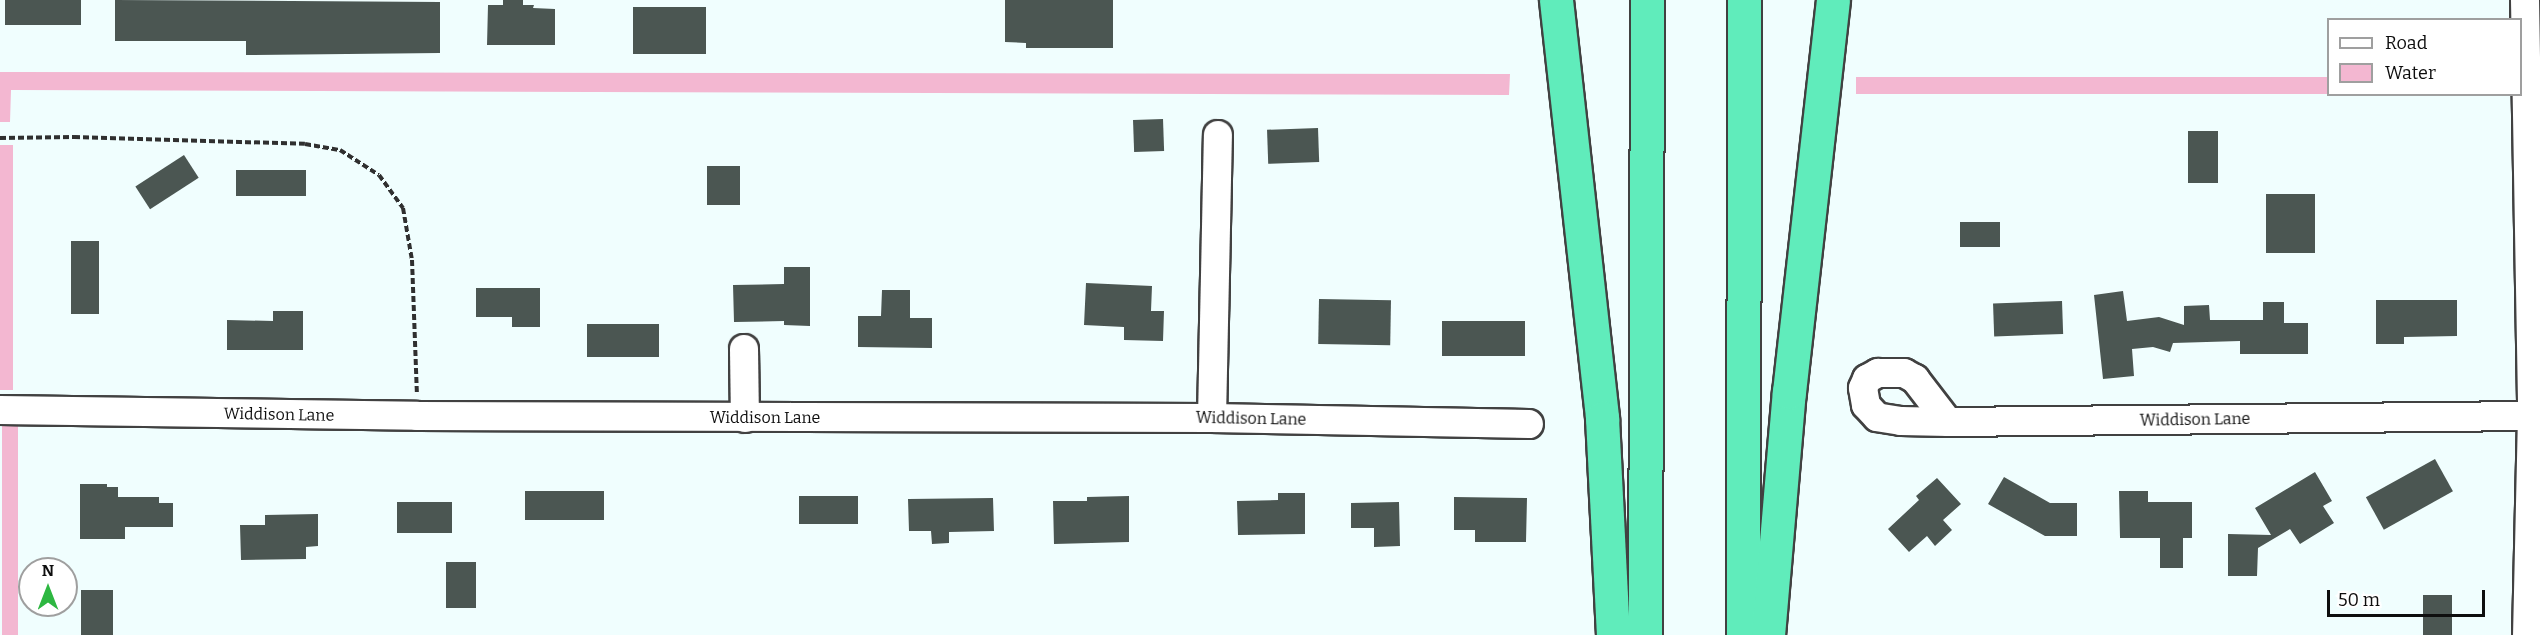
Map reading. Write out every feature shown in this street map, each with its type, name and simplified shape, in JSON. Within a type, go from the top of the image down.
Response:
[{"type":"highway","points":[[1556,0],[1602,418],[1613,635]]},
{"type":"highway","points":[[1645,635],[1647,0]]},
{"type":"highway","points":[[1743,635],[1744,0]]},
{"type":"highway","points":[[1768,635],[1789,392],[1833,0]]},
{"type":"street","points":[[2525,0],[2534,150],[2532,416],[2534,578],[2527,635]]},
{"type":"street","points":[[1212,418],[1218,135]]},
{"type":"street","points":[[744,349],[745,418]]},
{"type":"street","name":"Widdison Lane","points":[[0,410],[417,416],[1212,418],[1530,424]]},
{"type":"street","name":"Widdison Lane","points":[[1948,422],[2532,416]]},
{"type":"path","points":[[0,138],[74,137],[305,144],[340,150],[379,175],[403,208],[412,260],[417,416]]},
{"type":"water","points":[[0,72],[1510,74],[1509,95],[11,90],[10,122],[0,122]]},
{"type":"water","points":[[1856,77],[2327,77],[2327,94],[1856,94]]},
{"type":"water","points":[[0,145],[13,145],[13,390],[0,390]]},
{"type":"water","points":[[2,420],[18,420],[18,635],[2,635]]},
{"type":"building","points":[[5,0],[81,0],[81,25],[5,25]]},
{"type":"building","points":[[115,0],[440,2],[440,53],[246,55],[246,41],[115,41]]},
{"type":"building","points":[[503,0],[523,0],[523,5],[534,5],[533,8],[555,9],[555,45],[487,45],[488,5],[503,5]]},
{"type":"building","points":[[1005,0],[1113,0],[1113,48],[1026,48],[1026,43],[1005,42]]},
{"type":"building","points":[[633,7],[706,7],[706,54],[633,54]]},
{"type":"building","points":[[1163,119],[1164,151],[1134,152],[1133,120]]},
{"type":"building","points":[[1318,128],[1319,162],[1268,164],[1267,130]]},
{"type":"building","points":[[2188,131],[2218,131],[2218,183],[2188,183]]},
{"type":"building","points":[[184,155],[199,178],[150,209],[135,187]]},
{"type":"building","points":[[707,166],[740,166],[740,205],[707,205]]},
{"type":"building","points":[[236,170],[306,170],[306,196],[236,196]]},
{"type":"building","points":[[2266,194],[2315,194],[2315,253],[2266,253]]},
{"type":"building","points":[[1960,222],[2000,222],[2000,247],[1960,247]]},
{"type":"building","points":[[71,241],[99,241],[99,314],[71,314]]},
{"type":"building","points":[[784,267],[810,267],[810,326],[784,325],[784,321],[734,322],[733,285],[784,284]]},
{"type":"building","points":[[1086,283],[1152,286],[1151,311],[1164,311],[1163,341],[1124,340],[1124,327],[1084,325]]},
{"type":"building","points":[[476,288],[540,288],[540,327],[512,327],[512,317],[476,317]]},
{"type":"building","points":[[882,290],[910,290],[910,318],[932,318],[932,348],[858,347],[858,316],[881,316]]},
{"type":"building","points":[[2123,291],[2127,321],[2159,317],[2184,325],[2184,306],[2209,305],[2210,320],[2263,320],[2263,302],[2284,302],[2284,323],[2308,323],[2308,354],[2240,354],[2240,341],[2173,343],[2170,352],[2153,347],[2132,349],[2134,376],[2103,379],[2094,295]]},
{"type":"building","points":[[1319,299],[1391,300],[1390,345],[1318,344]]},
{"type":"building","points":[[2376,300],[2457,300],[2457,336],[2404,337],[2404,344],[2376,344]]},
{"type":"building","points":[[2062,301],[2063,334],[1994,336],[1993,303]]},
{"type":"building","points":[[273,311],[303,311],[303,350],[227,350],[227,320],[273,321]]},
{"type":"building","points":[[1442,321],[1525,321],[1525,356],[1442,356]]},
{"type":"building","points":[[587,324],[659,324],[659,357],[587,357]]},
{"type":"building","points":[[2435,459],[2453,491],[2384,530],[2366,497]]},
{"type":"building","points":[[2315,472],[2332,501],[2323,506],[2334,523],[2300,544],[2290,529],[2258,548],[2257,576],[2228,576],[2228,534],[2271,535],[2255,508]]},
{"type":"building","points":[[2004,477],[2050,503],[2077,503],[2077,536],[2045,536],[1988,504]]},
{"type":"building","points":[[1937,478],[1961,504],[1943,520],[1952,530],[1935,546],[1927,536],[1909,552],[1888,529],[1919,500],[1916,496]]},
{"type":"building","points":[[80,484],[107,484],[107,487],[118,487],[118,497],[159,497],[159,503],[173,503],[173,527],[125,527],[125,539],[80,539]]},
{"type":"building","points":[[525,491],[604,491],[604,520],[525,520]]},
{"type":"building","points":[[2119,491],[2148,491],[2148,502],[2192,502],[2192,538],[2183,538],[2183,568],[2160,568],[2160,538],[2120,538]]},
{"type":"building","points":[[1278,493],[1305,493],[1305,534],[1238,535],[1237,501],[1278,500]]},
{"type":"building","points":[[799,496],[858,496],[858,524],[799,524]]},
{"type":"building","points":[[1129,496],[1129,542],[1054,544],[1053,501],[1087,501],[1087,497]]},
{"type":"building","points":[[1454,497],[1527,498],[1526,542],[1475,542],[1475,530],[1454,530]]},
{"type":"building","points":[[993,498],[994,531],[949,532],[949,543],[932,544],[931,531],[909,531],[908,499]]},
{"type":"building","points":[[397,502],[452,502],[452,533],[397,533]]},
{"type":"building","points":[[1399,502],[1400,546],[1374,547],[1374,528],[1351,528],[1351,503]]},
{"type":"building","points":[[318,514],[318,546],[306,547],[306,559],[241,560],[240,525],[265,525],[265,515]]},
{"type":"building","points":[[446,562],[476,562],[476,608],[446,608]]},
{"type":"building","points":[[81,590],[113,590],[113,635],[81,635]]},
{"type":"building","points":[[2423,595],[2452,595],[2452,635],[2423,635]]}]
